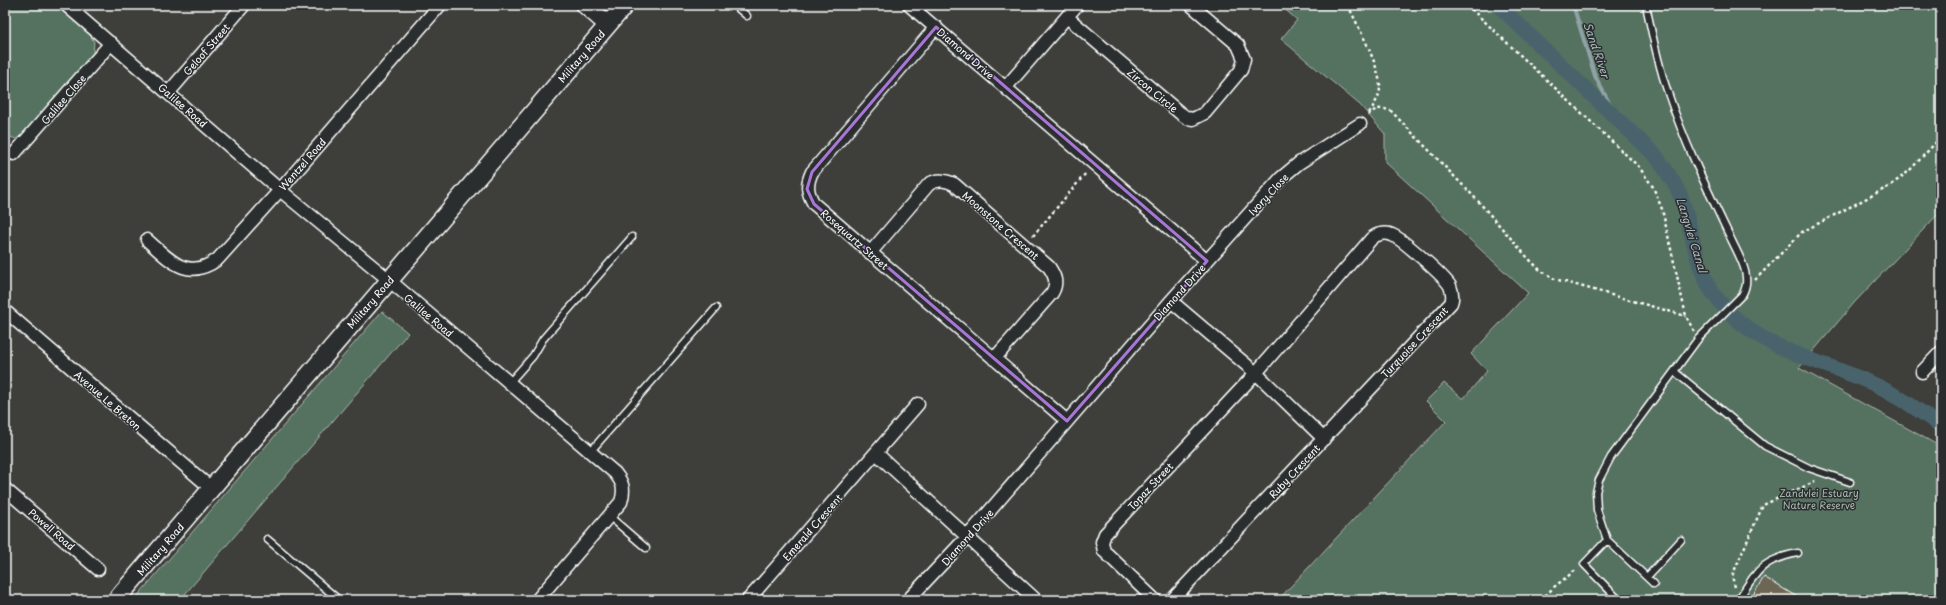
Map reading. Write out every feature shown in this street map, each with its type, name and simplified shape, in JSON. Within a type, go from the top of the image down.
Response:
[{"type":"main road","points":[[585,5],[608,24]]},
{"type":"main road","name":"Military Road","points":[[116,600],[625,5]]},
{"type":"street","name":"Galilee Road","points":[[66,5],[280,190],[510,382],[622,482],[624,491],[621,502],[537,600]]},
{"type":"street","name":"Geloof Street","points":[[168,92],[244,5]]},
{"type":"street","name":"Wentzel Road","points":[[147,240],[178,267],[199,269],[218,259],[280,190],[440,5]]},
{"type":"street","name":"Diamond Drive","points":[[908,600],[968,536],[1171,301],[1207,262],[909,5]]},
{"type":"street","points":[[1006,88],[1078,5]]},
{"type":"street","name":"Zircon Circle","points":[[1067,17],[1180,113],[1187,118],[1193,118],[1202,115],[1214,102],[1241,70],[1244,59],[1238,45],[1191,5]]},
{"type":"street","name":"Rosequartz Street","points":[[936,27],[812,172],[808,181],[807,189],[814,204],[1067,421]]},
{"type":"street","name":"Galilee Close","points":[[14,154],[111,44]]},
{"type":"street","name":"Ivory Close","points":[[1207,262],[1288,171],[1360,124]]},
{"type":"street","name":"Moonstone Crescent","points":[[870,253],[929,184],[939,180],[945,180],[954,184],[1049,267],[1054,276],[1055,285],[1052,293],[994,359]]},
{"type":"street","name":"Turquoise Crescent","points":[[1256,373],[1375,236],[1388,234],[1399,238],[1447,281],[1452,293],[1452,300],[1449,306],[1324,439]]},
{"type":"street","name":"Ruby Crescent","points":[[1171,301],[1256,373],[1324,439],[1172,600]]},
{"type":"street","name":"Avenue Le Breton","points":[[5,311],[212,489]]},
{"type":"street","points":[[1922,372],[1941,352]]},
{"type":"street","name":"Topaz Street","points":[[1155,600],[1104,551],[1102,542],[1105,534],[1256,373]]},
{"type":"street","name":"Emerald Crescent","points":[[748,600],[918,404]]},
{"type":"street","points":[[876,453],[1036,600]]},
{"type":"street","name":"Powell Road","points":[[5,489],[98,569]]},
{"type":"lane","points":[[734,5],[747,16]]},
{"type":"lane","points":[[1646,5],[1659,65],[1668,95],[1701,175],[1742,262],[1746,275],[1745,291],[1736,303],[1698,339],[1611,457],[1599,480],[1596,492],[1597,510],[1607,540],[1654,584]]},
{"type":"lane","points":[[510,382],[533,356],[543,339],[632,237]]},
{"type":"lane","points":[[590,452],[716,308]]},
{"type":"lane","points":[[1675,372],[1765,446],[1809,468],[1850,482]]},
{"type":"lane","points":[[609,516],[646,548]]},
{"type":"lane","points":[[267,539],[338,600]]},
{"type":"lane","points":[[1607,540],[1584,564],[1619,600]]},
{"type":"lane","points":[[1647,577],[1681,540]]},
{"type":"lane","points":[[1738,600],[1754,576],[1765,564],[1782,556],[1798,553]]},
{"type":"path","points":[[1348,5],[1375,68],[1380,87],[1376,101],[1368,115]]},
{"type":"path","points":[[1467,5],[1639,167],[1650,182],[1662,209],[1686,316],[1698,339]]},
{"type":"path","points":[[1360,124],[1375,109],[1382,108],[1391,111],[1478,201],[1541,271],[1561,280],[1686,316]]},
{"type":"path","points":[[1745,291],[1802,232],[1890,186],[1909,171],[1941,137]]},
{"type":"path","points":[[1025,246],[1094,164]]},
{"type":"path","points":[[1738,600],[1732,576],[1763,505],[1814,482],[1809,468]]},
{"type":"path","points":[[1541,600],[1554,587],[1584,564]]},
{"type":"highlighted area","points":[[936,27],[1207,261],[1067,421],[814,204],[807,189],[812,172]]},
{"type":"green space","points":[[5,5],[55,5],[89,33],[94,42],[93,53],[24,134],[16,139],[5,135]]},
{"type":"green space","name":"Zandvlei Estuary Nature Reserve","points":[[1280,5],[1941,5],[1941,211],[1854,303],[1799,368],[1941,447],[1941,600],[1278,600],[1446,421],[1426,401],[1444,383],[1463,399],[1487,371],[1471,354],[1528,293],[1385,162],[1385,134],[1360,105],[1281,39],[1297,20]]},
{"type":"green space","points":[[382,311],[408,333],[180,600],[134,600]]},
{"type":"building","points":[[1764,577],[1802,600],[1750,600]]},
{"type":"waterway","name":"Langvlei Canal","points":[[1498,5],[1656,156],[1679,191],[1704,277],[1719,301],[1734,318],[1769,342],[1888,391],[1941,426]]},
{"type":"waterway","name":"Sand River","points":[[1573,5],[1595,76],[1618,120]]}]
